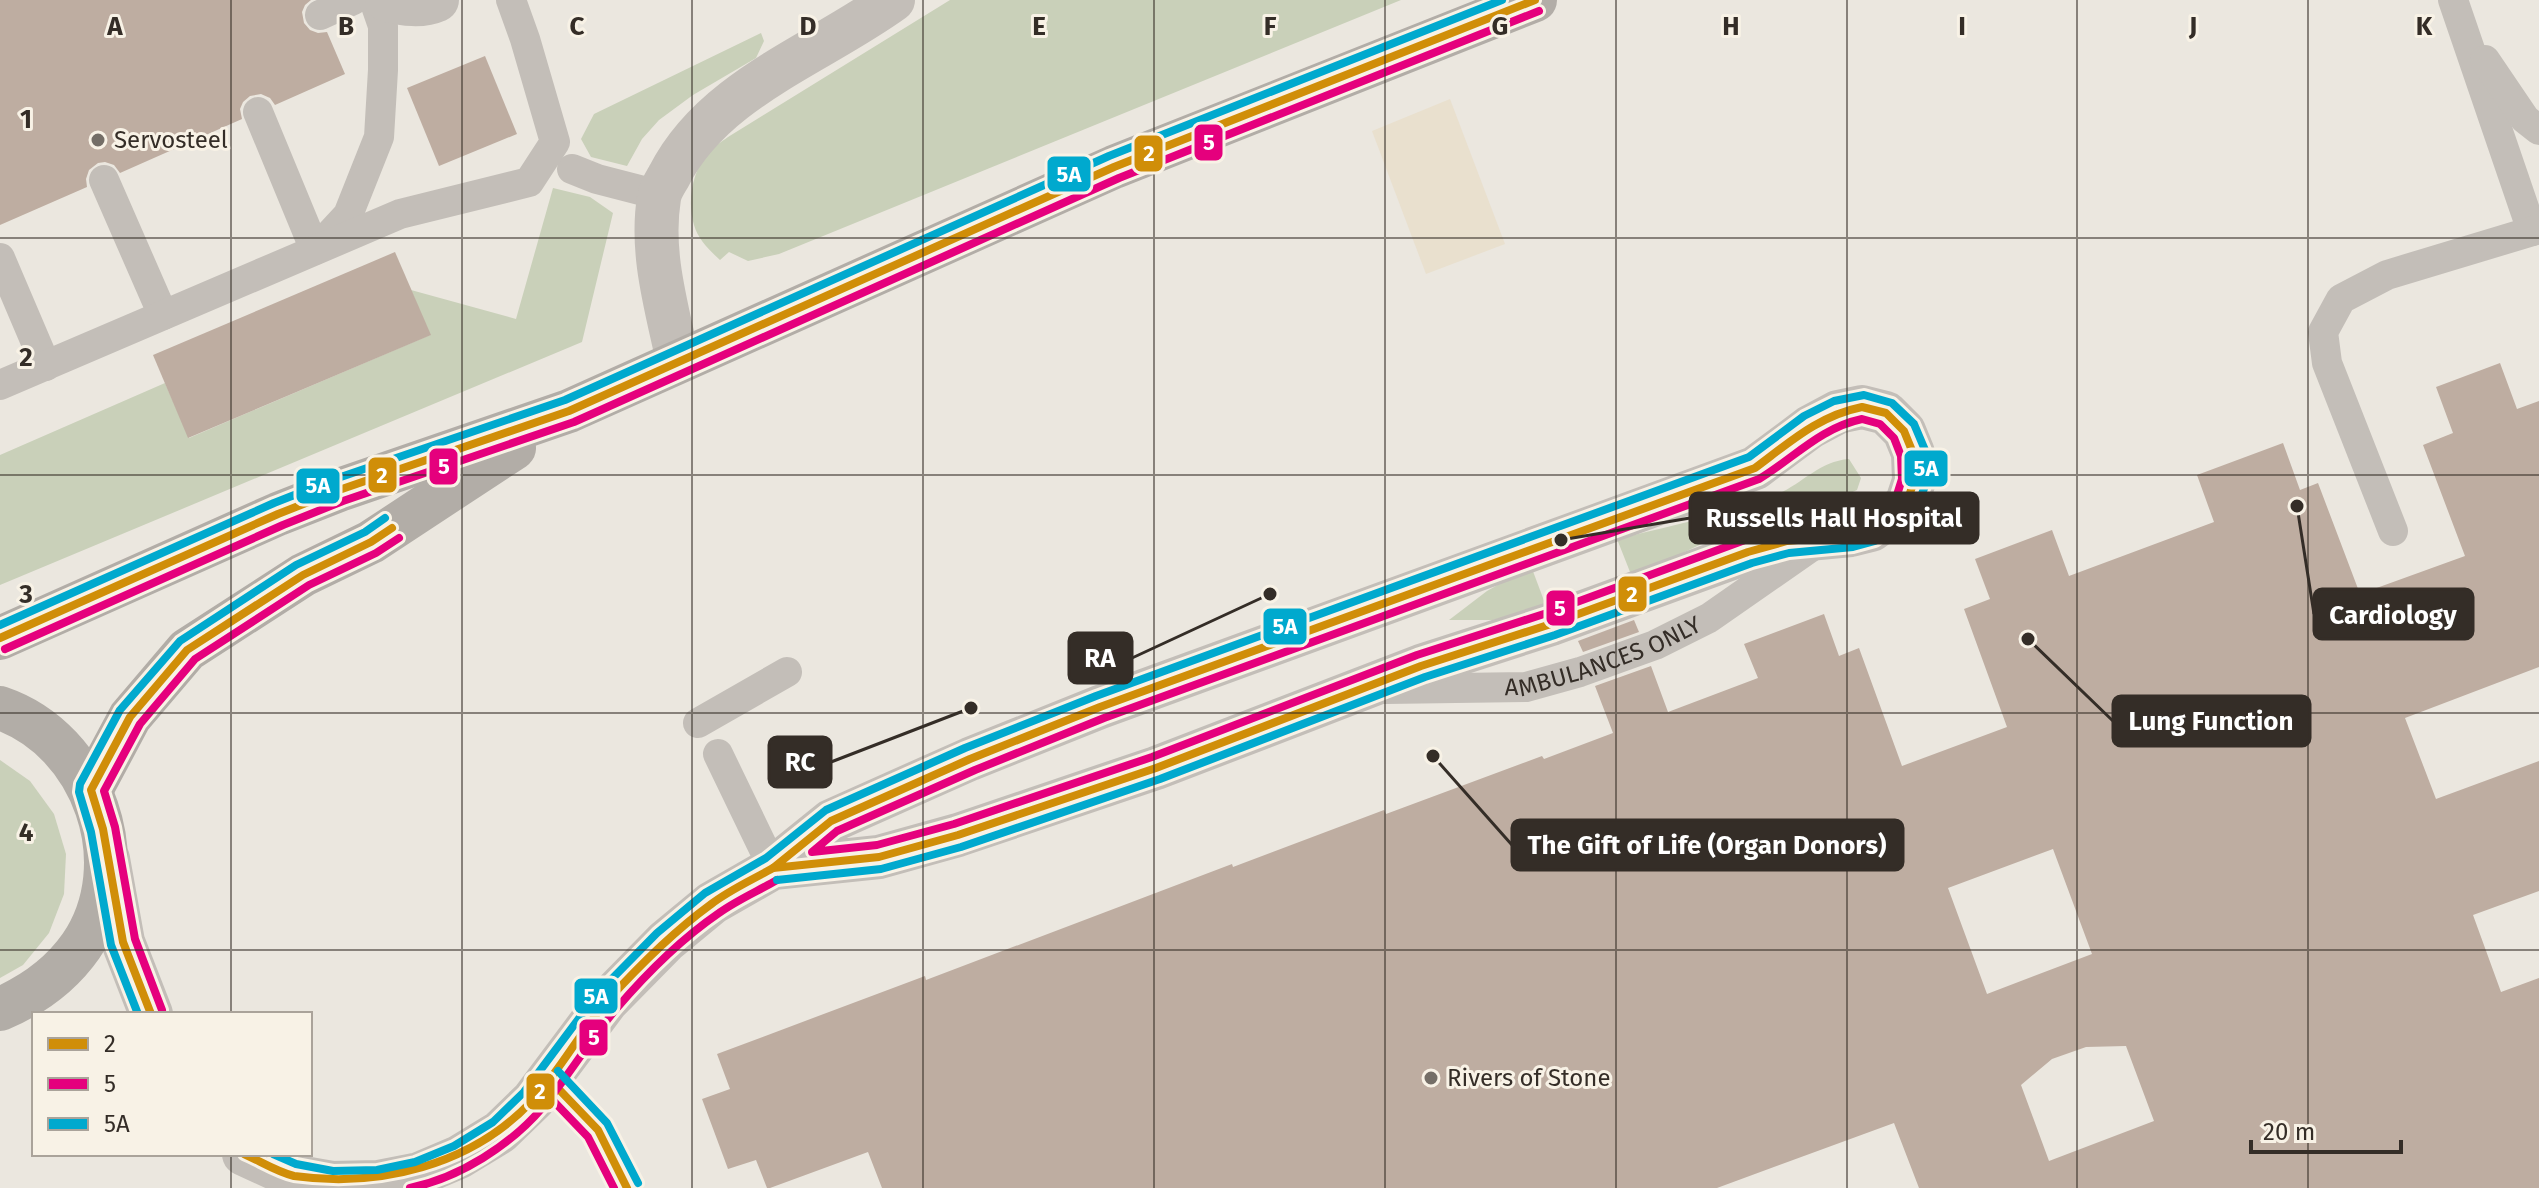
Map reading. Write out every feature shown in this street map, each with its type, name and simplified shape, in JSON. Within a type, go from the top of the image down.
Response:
[{"type":"main road","points":[[0,638],[278,514],[569,411],[1114,167],[1535,0]]},
{"type":"main road","points":[[97,809],[130,717],[187,650],[303,575],[371,542],[569,411]]},
{"type":"main road","points":[[0,708],[38,727],[68,755],[97,809],[106,859],[104,890],[82,945],[59,973],[30,996],[0,1009]]},
{"type":"street","points":[[387,0],[405,5],[437,0]]},
{"type":"street","points":[[678,361],[657,263],[659,195],[682,151],[712,119],[755,85],[893,0]]},
{"type":"street","points":[[248,1156],[292,1176],[332,1183],[378,1182],[419,1174],[459,1157],[500,1132],[533,1100],[607,1001],[666,941],[712,903],[773,868],[831,821],[970,759],[1100,707],[1755,468],[1810,427],[1838,412],[1862,407],[1886,413],[1904,431],[1913,453],[1914,481],[1906,505],[1871,530],[1822,539],[1787,541],[1748,552],[1551,624],[1421,666],[1156,768],[958,835],[879,857],[773,868]]},
{"type":"street","points":[[97,809],[123,942],[150,1012]]},
{"type":"street","points":[[0,1016],[32,1022]]},
{"type":"lane","points":[[320,15],[353,0]]},
{"type":"lane","points":[[315,250],[348,215],[379,137],[383,26],[374,0]]},
{"type":"lane","points":[[511,0],[555,142],[572,169],[597,179],[659,195]]},
{"type":"lane","points":[[2457,13],[2525,119],[2539,130]]},
{"type":"lane","points":[[2393,531],[2327,363],[2323,332],[2341,299],[2387,275],[2536,230],[2457,13]]},
{"type":"lane","points":[[258,112],[315,250]]},
{"type":"lane","points":[[529,182],[555,142]]},
{"type":"lane","points":[[0,385],[400,214],[572,169]]},
{"type":"lane","points":[[104,180],[163,315]]},
{"type":"lane","points":[[0,258],[46,366]]},
{"type":"lane","points":[[698,723],[787,672]]},
{"type":"lane","points":[[718,754],[773,868]]},
{"type":"lane","points":[[549,1079],[598,1130],[627,1188]]},
{"type":"green space","points":[[950,0],[1401,0],[779,254],[748,261],[729,252],[720,260],[701,240],[692,216],[691,197],[695,178],[708,153],[728,137]]},
{"type":"green space","points":[[761,33],[764,41],[756,58],[693,95],[659,120],[642,139],[627,166],[591,157],[581,139],[594,114]]},
{"type":"green space","points":[[553,188],[590,197],[613,213],[582,342],[0,585],[0,455],[165,383],[189,438],[430,335],[411,290],[516,319]]},
{"type":"green space","points":[[1849,459],[1861,478],[1857,490],[1835,500],[1750,521],[1632,577],[1617,539],[1758,501],[1778,494],[1829,464]]},
{"type":"green space","points":[[1531,566],[1546,606],[1493,620],[1449,620],[1487,591]]},
{"type":"green space","points":[[0,760],[30,781],[54,814],[66,854],[64,894],[49,933],[23,965],[0,978]]},
{"type":"shaded area","points":[[1450,99],[1505,244],[1426,274],[1372,131]]},
{"type":"building","name":"Servosteel","points":[[0,0],[311,0],[302,12],[304,23],[310,30],[327,32],[345,74],[275,105],[270,98],[261,94],[250,96],[240,109],[242,119],[120,173],[114,165],[98,163],[89,170],[87,187],[0,225]]},
{"type":"building","points":[[485,56],[517,134],[439,166],[407,88]]},
{"type":"building","points":[[395,252],[431,335],[188,438],[153,355]]},
{"type":"building","points":[[2500,363],[2517,409],[2539,401],[2539,667],[2405,718],[2436,799],[2539,761],[2539,891],[2473,915],[2501,992],[2539,978],[2539,1188],[1919,1188],[1894,1123],[1717,1188],[882,1188],[868,1152],[770,1188],[767,1188],[756,1160],[728,1169],[702,1099],[730,1089],[717,1054],[925,976],[926,980],[1232,864],[1233,867],[1384,810],[1386,814],[1613,733],[1595,686],[1651,666],[1668,712],[1758,678],[1744,644],[1824,614],[1839,656],[1859,648],[1902,766],[2007,727],[1964,609],[1990,599],[1975,559],[2052,530],[2069,576],[2214,522],[2197,475],[2283,443],[2300,490],[2318,483],[2360,594],[2465,556],[2423,445],[2453,433],[2436,387]],"holes":[[[2053,849],[2092,954],[1987,994],[1948,888]],[[2126,1046],[2154,1121],[2049,1161],[2021,1085],[2052,1059],[2086,1047]]]},
{"type":"building","points":[[1634,620],[1639,632],[1583,652],[1578,641]]},
{"type":"transit line","name":"5A","points":[[0,625],[274,503],[565,400],[1109,156],[1502,0]]},
{"type":"transit line","name":"2","points":[[0,638],[278,514],[569,411],[1114,167],[1535,0]]},
{"type":"transit line","name":"5","points":[[5,649],[343,501],[574,422],[1119,178],[1539,11]]},
{"type":"transit line","name":"5A","points":[[278,1156],[296,1164],[333,1171],[377,1170],[415,1162],[454,1146],[493,1122],[524,1092],[598,993],[657,933],[705,893],[766,858],[826,810],[965,748],[1096,696],[1749,457],[1804,416],[1834,401],[1864,395],[1892,403],[1914,424],[1925,450],[1926,483],[1915,513],[1875,541],[1853,547],[1789,553],[1752,563],[1555,635],[1425,677],[1160,779],[961,847],[881,869],[777,880]]},
{"type":"transit line","name":"2","points":[[1862,407],[1886,413],[1904,431],[1913,453],[1914,481],[1906,505],[1871,530],[1787,541],[1748,552],[1551,624],[1421,666],[1156,768],[958,835],[879,857],[773,868],[831,821],[970,759],[1100,707],[1755,468],[1818,423],[1862,407]]},
{"type":"transit line","name":"5","points":[[1862,419],[1880,424],[1894,438],[1901,456],[1902,479],[1896,498],[1866,519],[1785,529],[1745,540],[1547,613],[1417,655],[1152,757],[954,824],[877,845],[812,852],[837,831],[1104,718],[1759,479],[1820,436],[1862,419]]},
{"type":"transit line","name":"5A","points":[[137,1012],[111,945],[91,832],[79,792],[80,784],[120,710],[180,641],[296,565],[365,532],[385,518]]},
{"type":"transit line","name":"2","points":[[150,1012],[123,942],[103,829],[91,790],[130,717],[187,650],[303,575],[371,542],[392,528]]},
{"type":"transit line","name":"5","points":[[162,1010],[135,939],[115,827],[104,791],[140,724],[195,659],[309,585],[376,553],[399,538]]},
{"type":"transit line","name":"2","points":[[248,1156],[294,1176],[359,1178],[422,1167],[481,1142],[531,1102],[608,1000],[657,950],[717,900],[773,868]]},
{"type":"transit line","name":"5","points":[[410,1188],[465,1168],[516,1134],[543,1107],[616,1009],[664,958],[719,913],[777,880]]},
{"type":"transit line","name":"5A","points":[[558,1071],[607,1123],[638,1183]]},
{"type":"transit line","name":"2","points":[[549,1079],[598,1130],[627,1188]]},
{"type":"transit line","name":"5","points":[[540,1087],[588,1137],[614,1188]]},
{"type":"place","name":"Servosteel","points":[[98,140]]},
{"type":"place","name":"Cardiology","points":[[2297,506]]},
{"type":"place","name":"Russells Hall Hospital","points":[[1561,540]]},
{"type":"place","name":"RA","points":[[1270,594]]},
{"type":"place","name":"Lung Function","points":[[2028,639]]},
{"type":"place","name":"RC","points":[[971,708]]},
{"type":"place","name":"The Gift of Life (Organ Donors)","points":[[1433,756]]},
{"type":"place","name":"Rivers of Stone","points":[[1431,1078]]}]
